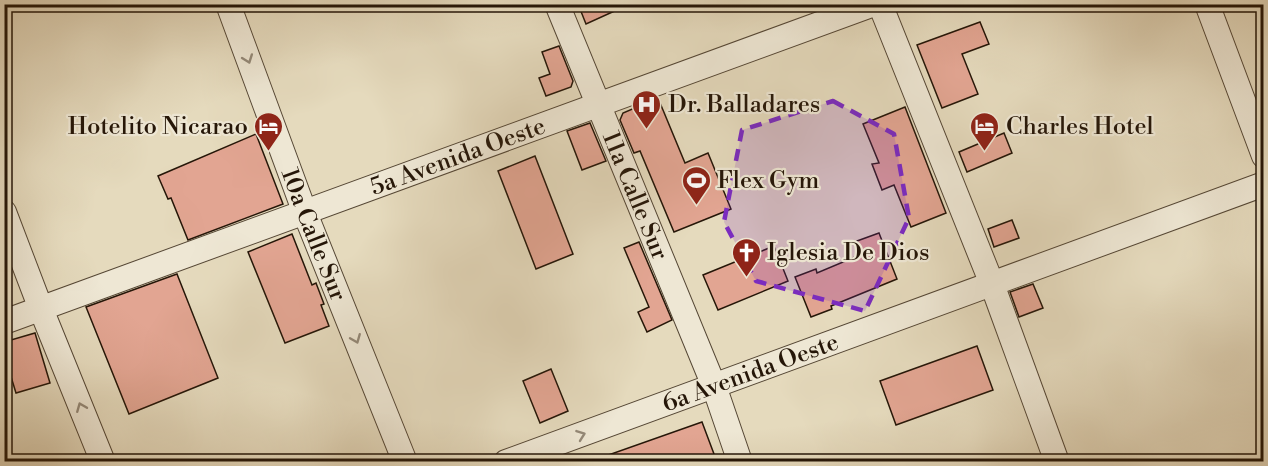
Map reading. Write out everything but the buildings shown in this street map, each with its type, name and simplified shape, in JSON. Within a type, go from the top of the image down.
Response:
[{"type":"street","name":"10a Calle Sur","points":[[228,4],[305,213],[405,462]]},
{"type":"street","name":"11a Calle Sur","points":[[557,4],[714,386],[740,462]]},
{"type":"street","name":"5a Avenida Oeste","points":[[4,322],[874,4]]},
{"type":"street","points":[[880,4],[992,284],[1057,462]]},
{"type":"street","points":[[1207,4],[1263,156]]},
{"type":"street","name":"6a Avenida Oeste","points":[[506,462],[1263,184]]},
{"type":"street","points":[[4,212],[103,462]]},
{"type":"highlighted area","points":[[833,101],[894,134],[909,218],[865,311],[756,281],[724,222],[742,130]]},
{"type":"place","name":"Dr. Balladares","points":[[647,130]]},
{"type":"place","name":"Hotelito Nicarao","points":[[269,152]]},
{"type":"place","name":"Charles Hotel","points":[[985,152]]},
{"type":"place","name":"Flex Gym","points":[[696,206]]},
{"type":"place","name":"Iglesia De Dios","points":[[746,278]]}]
